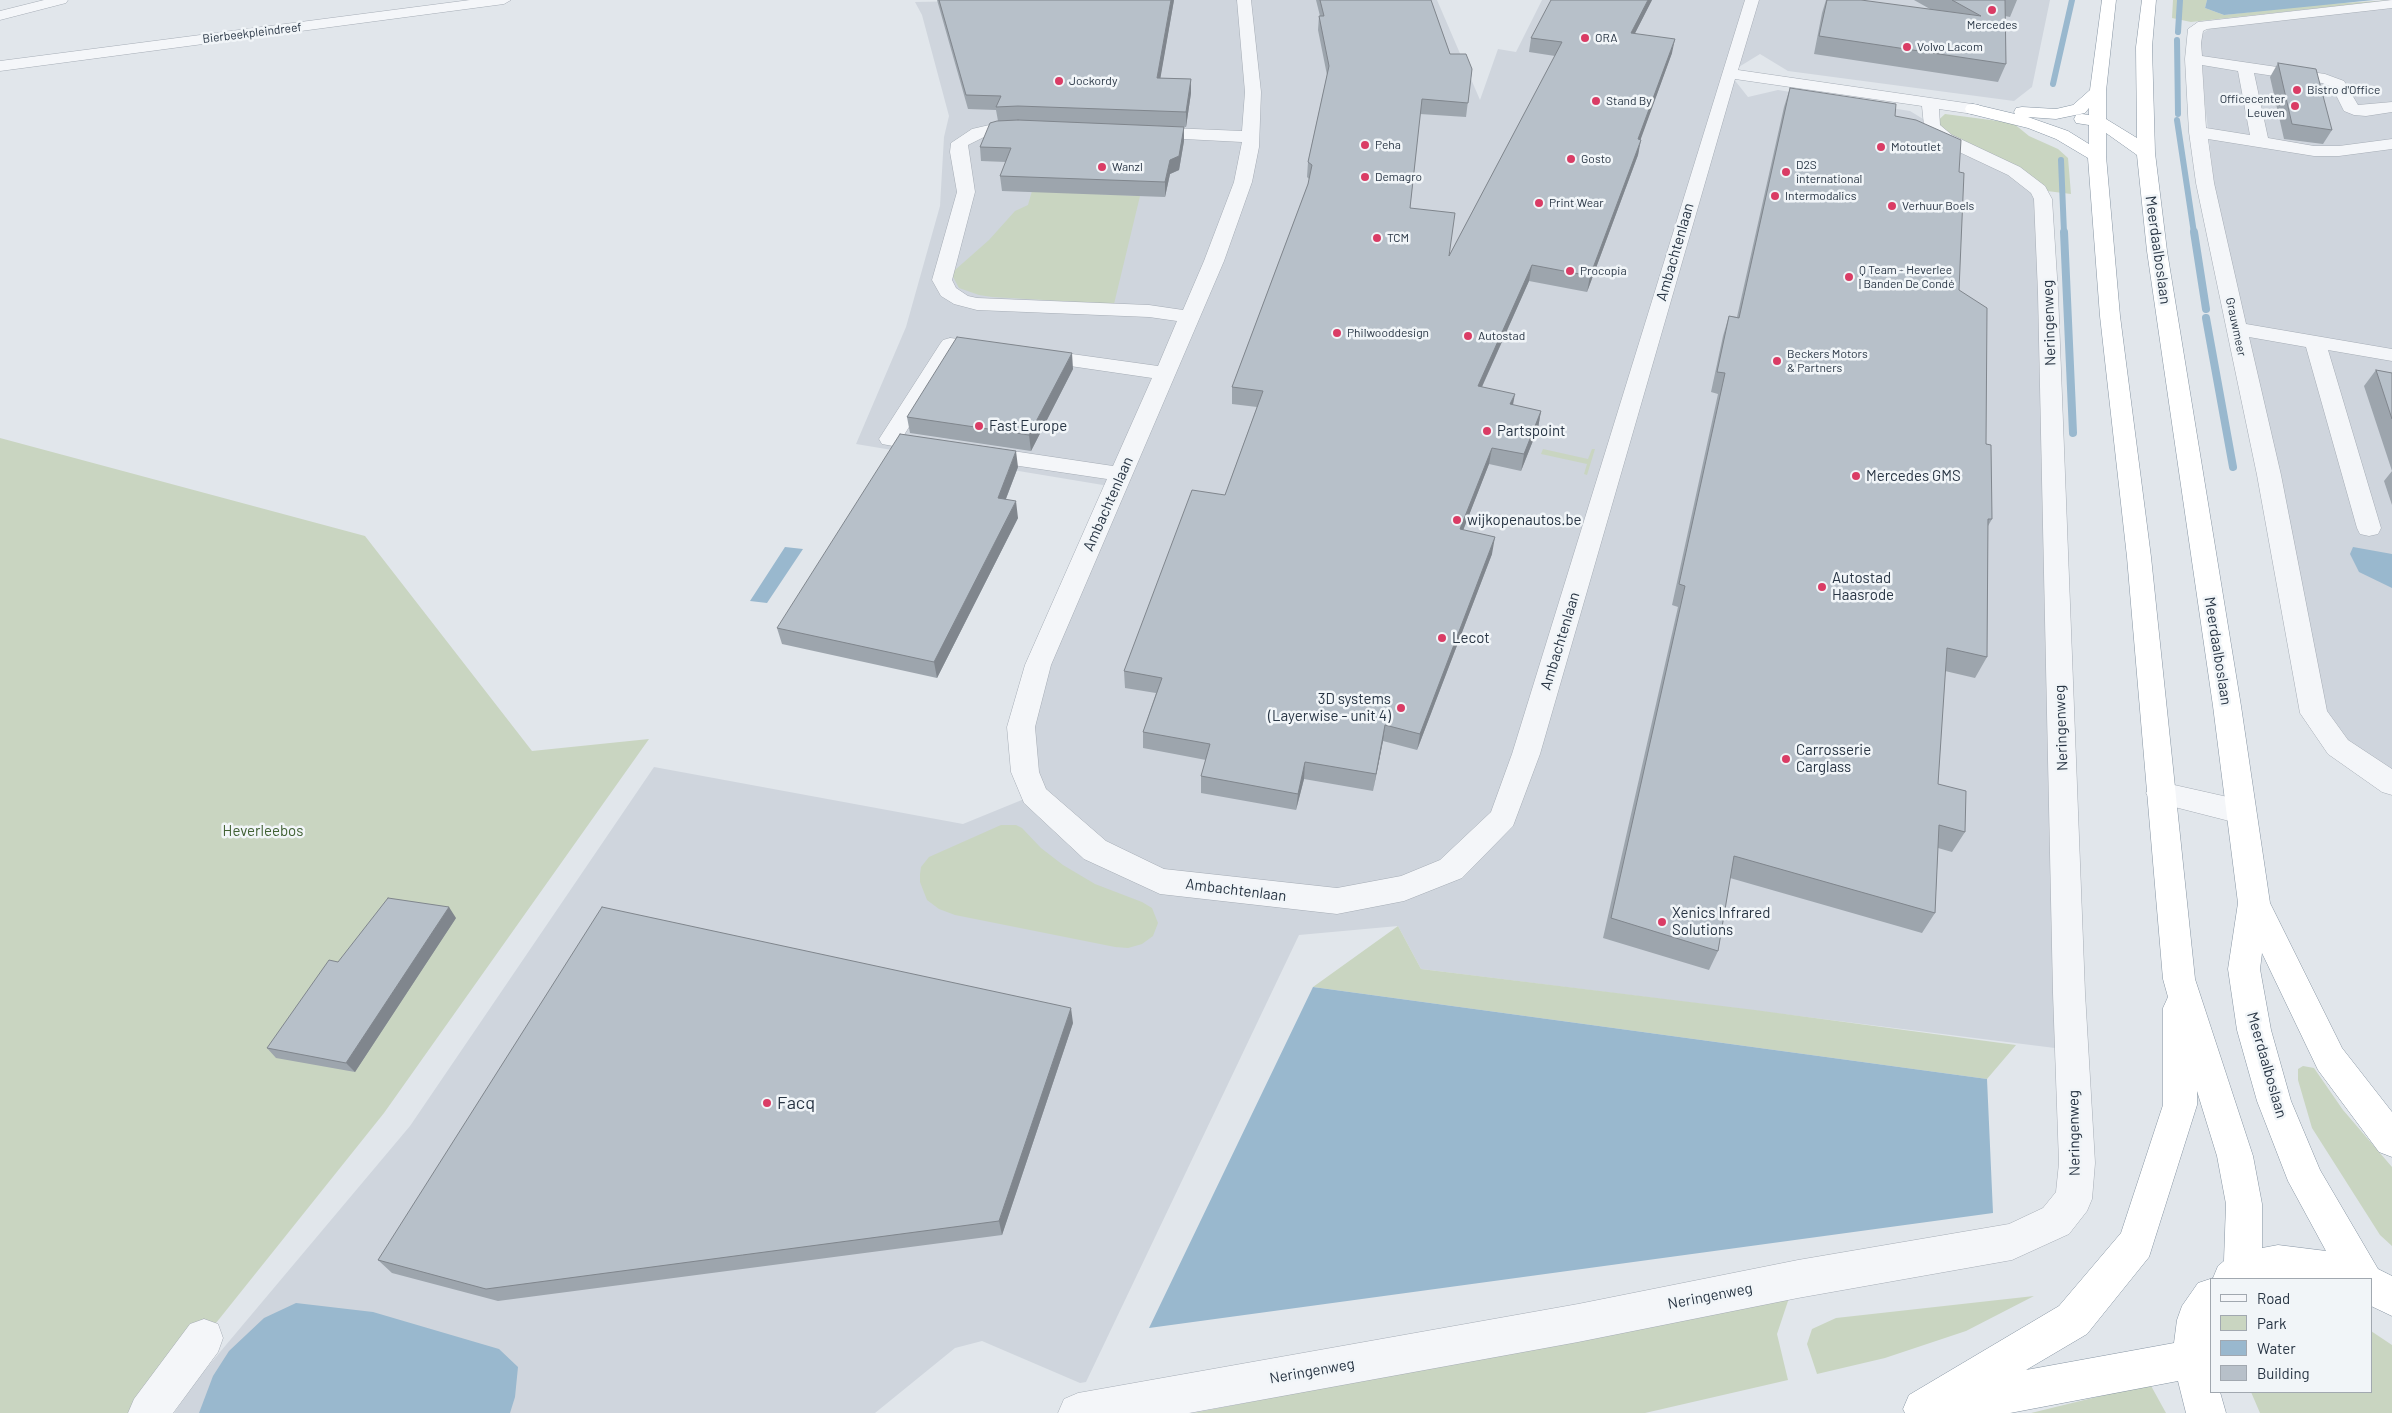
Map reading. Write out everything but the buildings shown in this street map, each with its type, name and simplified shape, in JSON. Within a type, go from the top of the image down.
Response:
[{"type":"highway","points":[[1914,1411],[2074,1320],[2136,1244],[2180,1104],[2179,979],[2139,557],[2110,316],[2098,156],[2098,91],[2109,0]]},
{"type":"highway","name":"Meerdaalboslaan","points":[[2149,0],[2144,47],[2146,153],[2157,251],[2254,903],[2244,969],[2254,1030],[2274,1101],[2306,1181],[2362,1278]]},
{"type":"highway","points":[[2056,114],[2079,109],[2098,91]]},
{"type":"highway","points":[[1973,109],[2056,114],[2098,122],[2122,135],[2146,153]]},
{"type":"highway","points":[[1973,109],[2034,124],[2062,135],[2098,156]]},
{"type":"highway","points":[[2254,903],[2330,1059],[2392,1140]]},
{"type":"highway","points":[[2179,979],[2235,1156],[2244,1204],[2237,1275],[2278,1264],[2320,1268],[2353,1278]]},
{"type":"highway","points":[[2372,1286],[2392,1297]]},
{"type":"highway","points":[[2206,1413],[2192,1359],[2196,1320],[2210,1298]]},
{"type":"highway","points":[[1914,1411],[2192,1359]]},
{"type":"street","points":[[0,16],[61,0]]},
{"type":"street","name":"Bierbeekpleindreef","points":[[0,66],[504,0]]},
{"type":"street","name":"Ambachtenlaan","points":[[1244,0],[1253,92],[1251,138],[1243,182],[1214,261],[1038,665],[1021,727],[1025,772],[1034,795],[1095,850],[1160,881],[1338,901],[1404,888],[1451,869],[1503,818],[1526,754],[1752,0]]},
{"type":"street","name":"Grauwmeer","points":[[2392,4],[2203,25],[2196,29],[2194,33],[2193,59],[2204,183],[2269,475],[2314,713],[2338,747],[2378,777],[2392,784]]},
{"type":"street","points":[[2193,59],[2332,81],[2338,84],[2350,107],[2354,110],[2366,111],[2392,107]]},
{"type":"street","points":[[2245,66],[2260,142]]},
{"type":"street","points":[[1729,73],[1973,109]]},
{"type":"street","name":"Neringenweg","points":[[1078,1413],[1578,1323],[1798,1279],[2012,1242],[2056,1221],[2074,1199],[2078,1163],[2070,1012],[2048,293],[2043,199],[2039,190],[2014,171],[1946,139],[1932,126],[1930,103]]},
{"type":"street","points":[[1039,128],[998,128],[978,133],[960,143],[959,152],[966,192],[942,280],[948,292],[960,300],[977,304],[1149,311],[1190,317]]},
{"type":"street","points":[[1128,131],[1251,138]]},
{"type":"street","points":[[2198,132],[2326,151],[2392,144]]},
{"type":"street","points":[[2237,329],[2392,355]]},
{"type":"street","points":[[2315,342],[2369,528]]},
{"type":"street","points":[[1121,474],[890,439],[950,344],[1165,373]]},
{"type":"street","points":[[2161,793],[2241,812]]},
{"type":"street","points":[[148,1413],[204,1338]]},
{"type":"shaded area","points":[[1020,0],[1437,0],[1480,100],[1498,49],[1516,52],[1542,0],[2050,0],[2032,87],[2014,101],[1788,71],[1760,54],[1729,73],[1748,97],[1778,90],[1910,111],[2039,190],[2071,1050],[1421,969],[1398,926],[1299,935],[1086,1382],[1080,1383],[982,1341],[955,1348],[875,1413],[174,1413],[194,1383],[410,1126],[654,767],[963,824],[1034,795],[1021,727],[1115,487],[856,444],[906,327],[940,206],[944,137],[949,116],[922,15],[915,2]]},
{"type":"shaded area","points":[[2392,8],[2392,784],[2314,713],[2214,183],[2205,104],[2200,35],[2212,27]]},
{"type":"green space","points":[[2173,0],[2207,0],[2205,8],[2224,15],[2311,5],[2392,0],[2191,22],[2172,18]]},
{"type":"green space","points":[[1945,114],[2013,123],[2029,136],[2058,149],[2068,158],[2071,194],[2039,190],[1932,126]]},
{"type":"green space","points":[[1032,191],[1140,196],[1114,304],[992,297],[959,288],[952,275],[955,270],[989,240],[1015,211],[1028,205]]},
{"type":"green space","name":"Heverleebos","points":[[0,438],[365,536],[532,751],[649,739],[384,1113],[144,1413],[0,1413]]},
{"type":"green space","points":[[1543,449],[1588,459],[1592,449],[1595,449],[1587,475],[1584,474],[1587,464],[1541,454]]},
{"type":"green space","points":[[1001,825],[1016,825],[1022,828],[1041,848],[1063,865],[1095,884],[1142,902],[1152,908],[1158,923],[1153,936],[1142,944],[1128,948],[1115,947],[955,915],[939,909],[927,900],[920,882],[920,874],[921,867],[929,857]]},
{"type":"green space","points":[[1398,926],[1421,969],[1755,1010],[2016,1045],[1987,1079],[1313,987]]},
{"type":"green space","points":[[2303,1066],[2314,1068],[2343,1110],[2392,1167],[2392,1246],[2380,1235],[2312,1128],[2298,1080],[2298,1069]]},
{"type":"green space","points":[[2034,1296],[1966,1331],[1885,1358],[1817,1374],[1807,1344],[1812,1329],[1836,1318]]},
{"type":"green space","points":[[1789,1298],[1777,1334],[1788,1380],[1645,1413],[1193,1413]]},
{"type":"green space","points":[[2372,1332],[2392,1345],[2392,1413],[2260,1413],[2251,1393],[2372,1393]]},
{"type":"green space","points":[[2150,1384],[2166,1413],[2031,1413]]},
{"type":"water","points":[[2207,0],[2374,0],[2224,15],[2205,8]]},
{"type":"water","points":[[785,547],[803,549],[767,603],[750,601]]},
{"type":"water","points":[[2353,547],[2392,554],[2392,588],[2359,572],[2350,554]]},
{"type":"water","points":[[1313,987],[1987,1079],[1993,1213],[1149,1328]]},
{"type":"water","points":[[296,1303],[373,1312],[499,1349],[518,1367],[515,1397],[510,1413],[199,1413],[213,1376],[229,1351],[264,1318]]},
{"type":"waterway","points":[[2053,84],[2072,0]]},
{"type":"waterway","points":[[2178,32],[2180,0]]},
{"type":"waterway","points":[[2177,40],[2178,114]]},
{"type":"waterway","points":[[2177,120],[2194,233]]},
{"type":"waterway","points":[[2061,160],[2064,233]]},
{"type":"waterway","points":[[2064,232],[2073,433]]},
{"type":"waterway","points":[[2194,232],[2206,309]]},
{"type":"waterway","points":[[2206,318],[2233,467]]},
{"type":"place","name":"Mercedes","points":[[1992,10]]},
{"type":"place","name":"ORA","points":[[1585,38]]},
{"type":"place","name":"Volvo Lacom","points":[[1907,47]]},
{"type":"place","name":"Jockordy","points":[[1059,81]]},
{"type":"place","name":"Bistro d'Office","points":[[2297,90]]},
{"type":"place","name":"Stand By","points":[[1596,101]]},
{"type":"place","name":"Officecenter Leuven","points":[[2295,106]]},
{"type":"place","name":"Peha","points":[[1365,145]]},
{"type":"place","name":"Motoutlet","points":[[1881,147]]},
{"type":"place","name":"Gosto","points":[[1571,159]]},
{"type":"place","name":"Wanzl","points":[[1102,167]]},
{"type":"place","name":"D2S international","points":[[1786,172]]},
{"type":"place","name":"Demagro","points":[[1365,177]]},
{"type":"place","name":"Intermodalics","points":[[1775,196]]},
{"type":"place","name":"Print Wear","points":[[1539,203]]},
{"type":"place","name":"Verhuur Boels","points":[[1892,206]]},
{"type":"place","name":"TCM","points":[[1377,238]]},
{"type":"place","name":"Procopia","points":[[1570,271]]},
{"type":"place","name":"Q Team - Heverlee | Banden De Condé","points":[[1849,277]]},
{"type":"place","name":"Philwooddesign","points":[[1337,333]]},
{"type":"place","name":"Autostad","points":[[1468,336]]},
{"type":"place","name":"Beckers Motors & Partners","points":[[1777,361]]},
{"type":"place","name":"Fast Europe","points":[[979,426]]},
{"type":"place","name":"Partspoint","points":[[1487,431]]},
{"type":"place","name":"Mercedes GMS","points":[[1856,476]]},
{"type":"place","name":"wijkopenautos.be","points":[[1457,520]]},
{"type":"place","name":"Autostad Haasrode","points":[[1822,587]]},
{"type":"place","name":"Lecot","points":[[1442,638]]},
{"type":"place","name":"3D systems (Layerwise - unit 4)","points":[[1401,708]]},
{"type":"place","name":"Carrosserie Carglass","points":[[1786,759]]},
{"type":"place","name":"Xenics Infrared Solutions","points":[[1662,922]]},
{"type":"place","name":"Facq","points":[[767,1103]]}]
